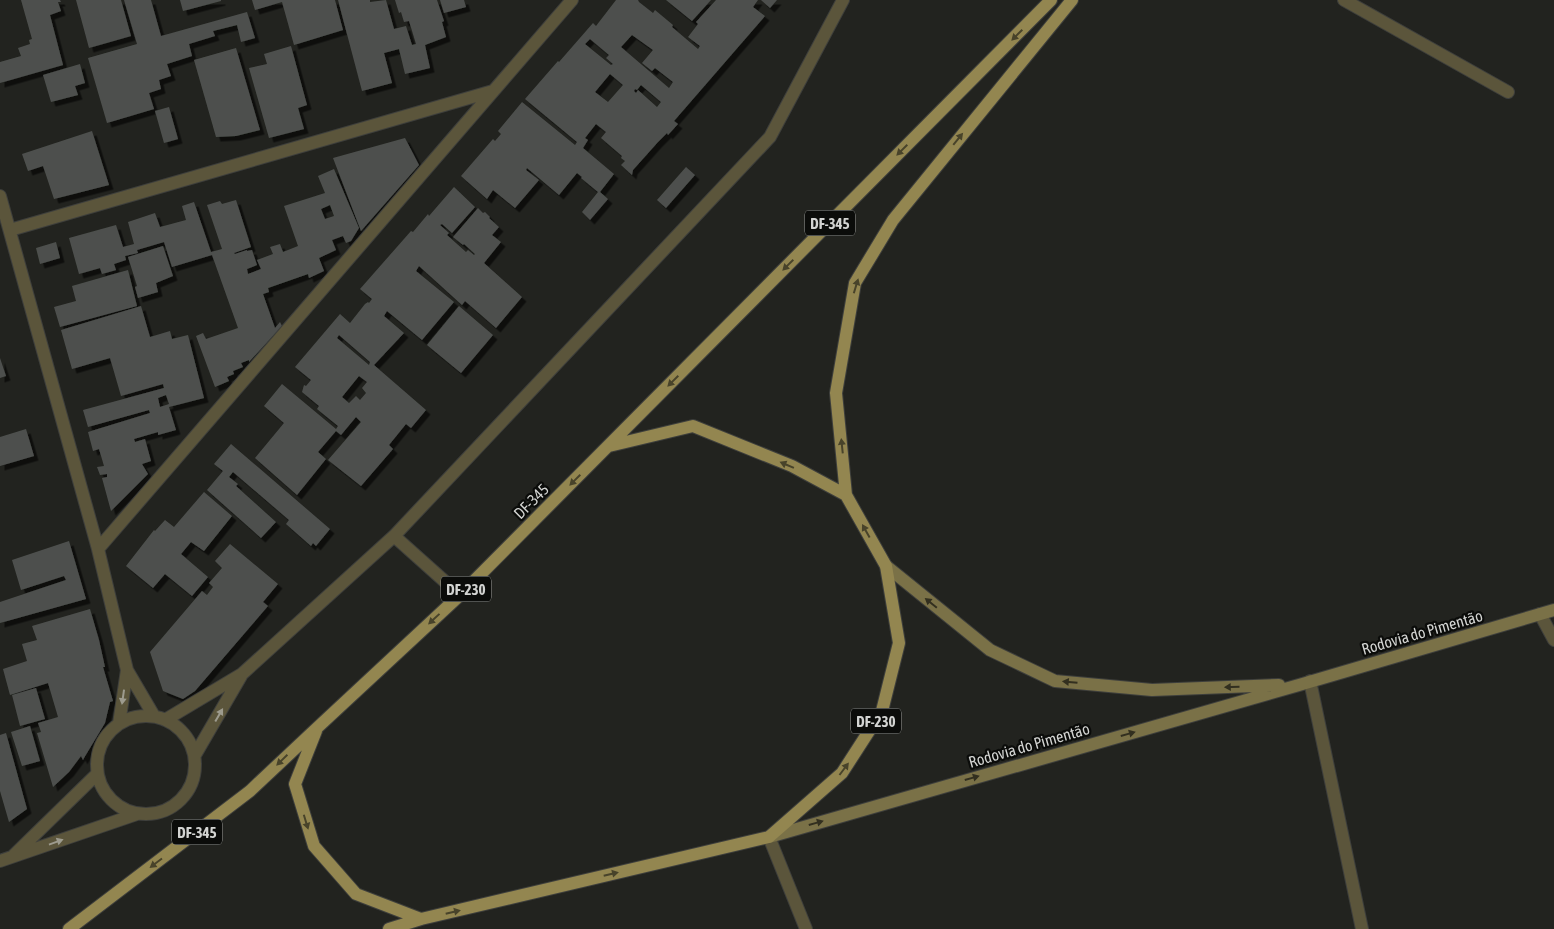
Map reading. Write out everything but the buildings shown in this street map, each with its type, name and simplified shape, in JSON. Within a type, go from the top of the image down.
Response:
[{"type":"main road","name":"DF-345","points":[[69,929],[250,791],[460,595],[1051,0]]},
{"type":"main road","points":[[846,495],[836,393],[855,283],[893,220],[1072,0]]},
{"type":"main road","points":[[609,446],[693,426],[792,466],[846,495]]},
{"type":"main road","name":"DF-230","points":[[388,929],[769,836],[842,773],[882,711],[899,643],[886,566],[846,495]]},
{"type":"main road","name":"Rodovia do Pimentão","points":[[886,566],[990,650],[1054,681],[1152,690],[1304,683]]},
{"type":"main road","name":"Rodovia do Pimentão","points":[[769,836],[1554,610]]},
{"type":"main road","points":[[318,726],[295,784],[314,846],[356,894],[421,920]]},
{"type":"street","points":[[98,549],[572,0]]},
{"type":"street","points":[[160,718],[242,674],[394,536],[770,137],[844,0]]},
{"type":"street","points":[[1344,0],[1508,92]]},
{"type":"street","points":[[10,230],[493,91]]},
{"type":"street","points":[[0,196],[98,549],[127,670],[160,718]]},
{"type":"street","points":[[394,536],[460,595]]},
{"type":"street","points":[[1540,614],[1554,640]]},
{"type":"street","points":[[119,724],[127,670]]},
{"type":"street","points":[[195,755],[242,674]]},
{"type":"street","points":[[1304,683],[1362,929]]},
{"type":"street","points":[[5,860],[137,814],[161,812],[182,800],[194,779],[195,755],[191,744],[184,734],[176,726],[160,718],[142,717],[130,719],[119,724],[101,746],[97,759],[97,774],[107,795],[115,804],[137,814]]},
{"type":"street","points":[[5,860],[97,774]]},
{"type":"street","points":[[769,836],[806,929]]}]
